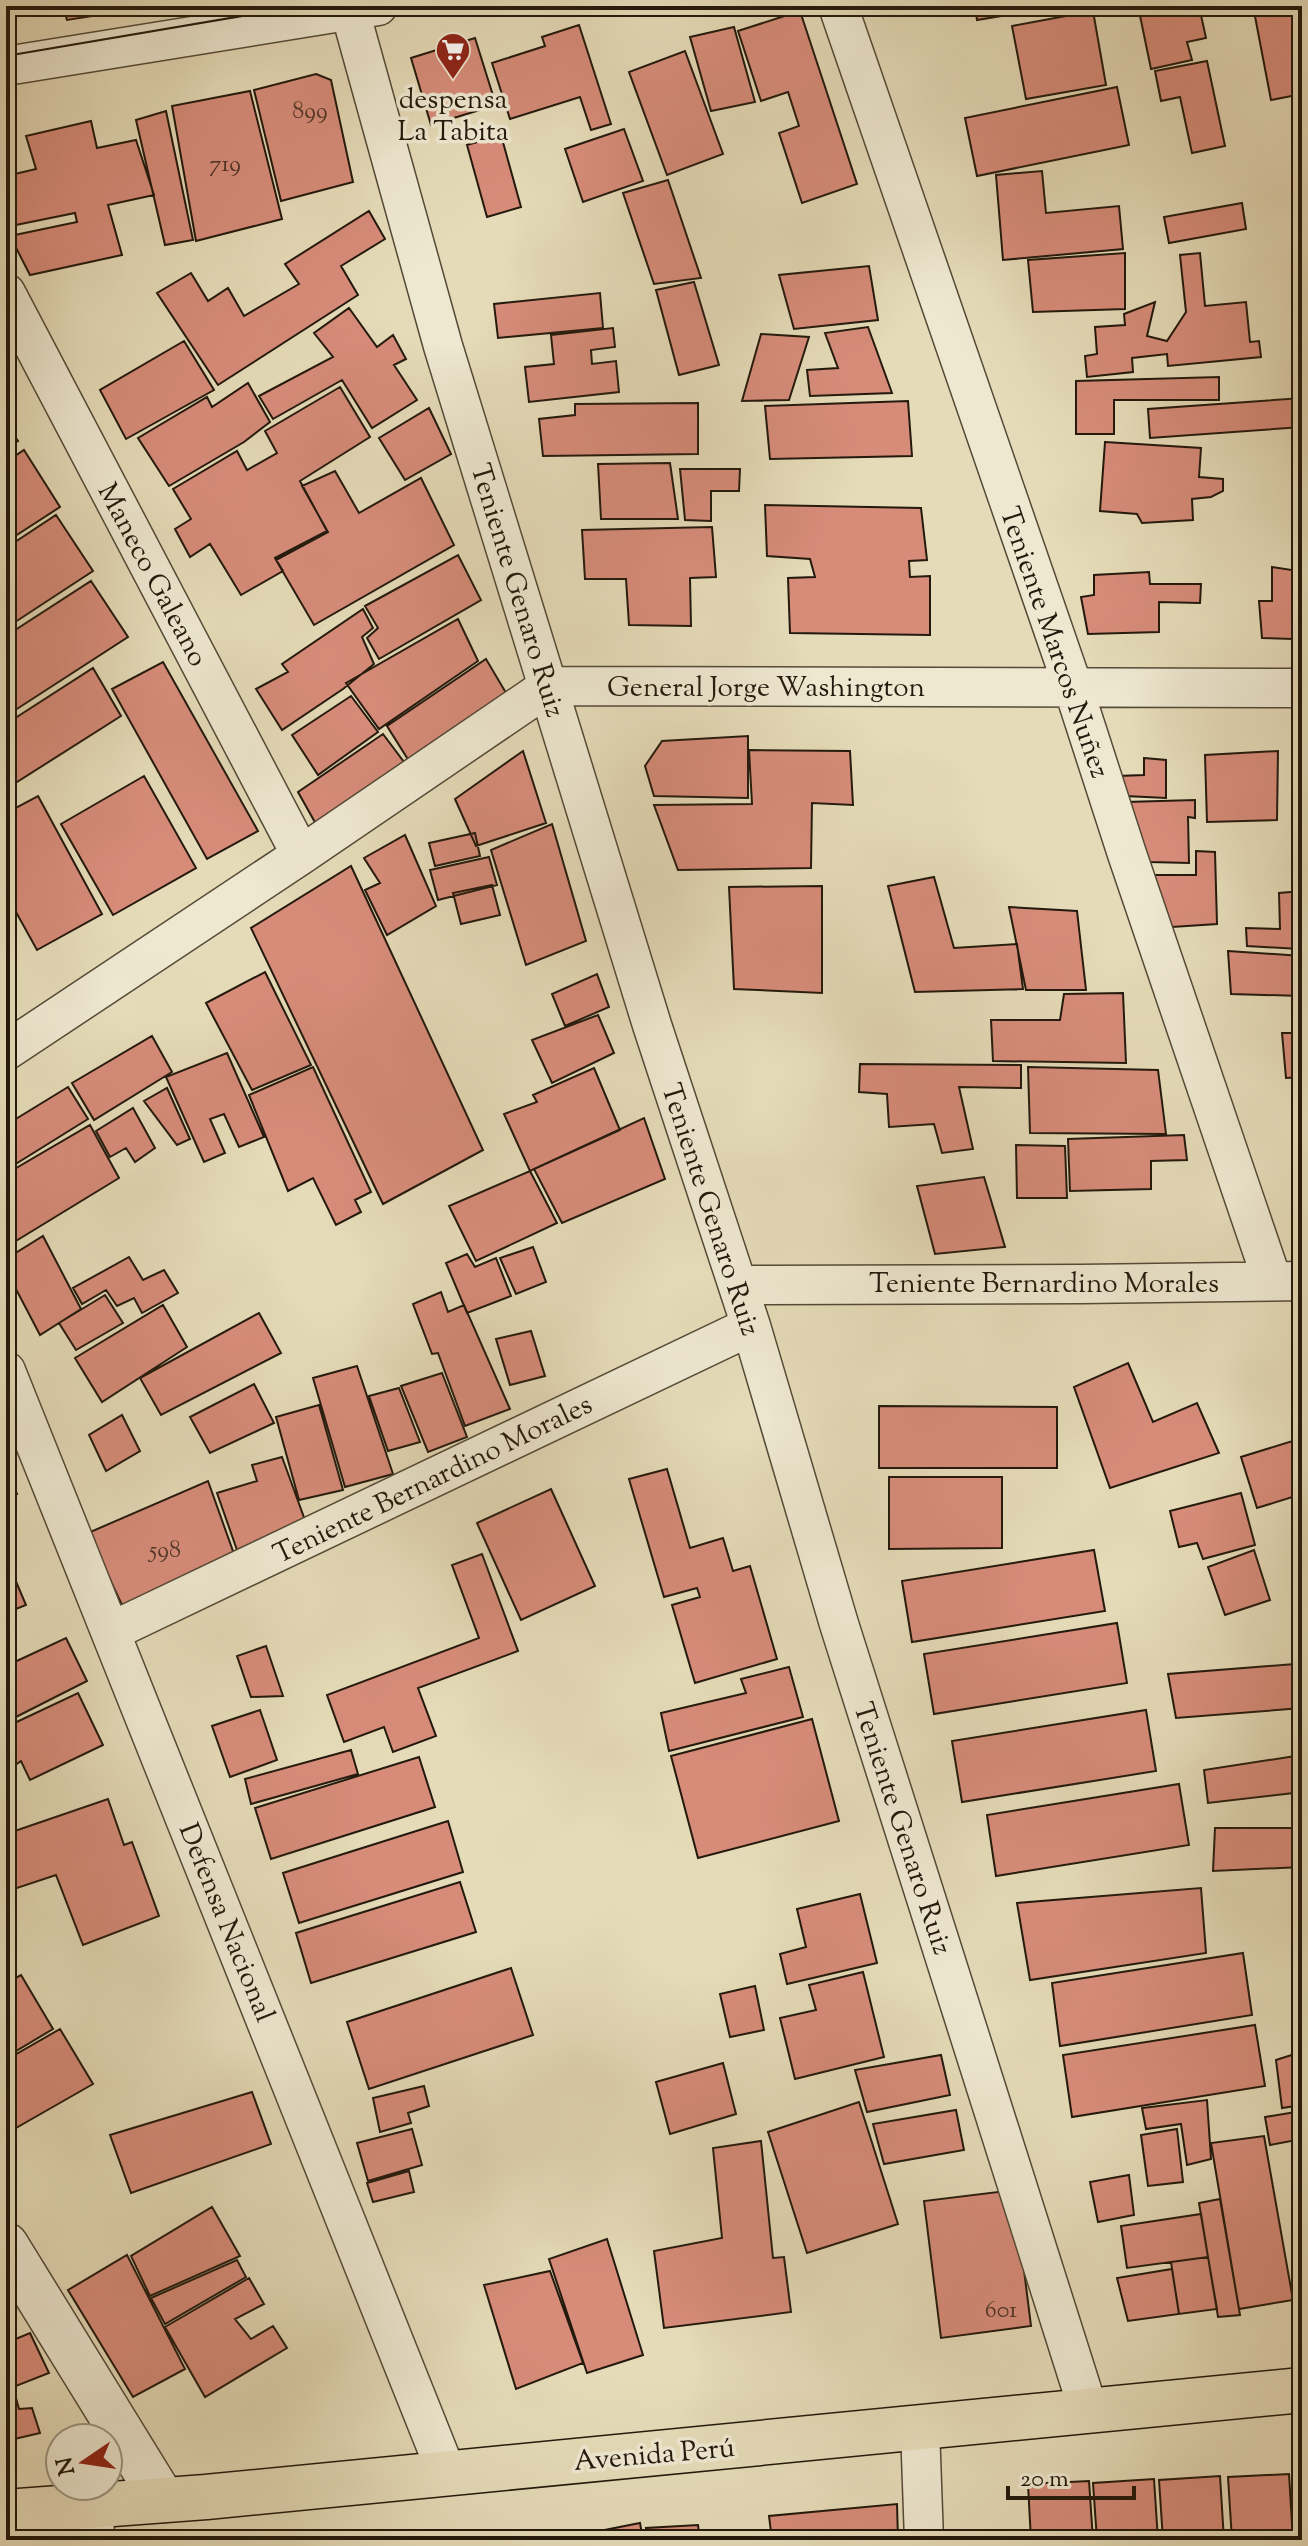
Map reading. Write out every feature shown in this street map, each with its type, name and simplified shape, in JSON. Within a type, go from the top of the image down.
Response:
[{"type":"main road","name":"Avenida Perú","points":[[6,2512],[94,2523],[163,2500],[1302,2390]]},
{"type":"street","name":"Teniente Marcos Nuñez","points":[[838,6],[1073,687],[1127,854],[1287,1280]]},
{"type":"street","points":[[6,66],[356,8]]},
{"type":"street","name":"Teniente Genaro Ruiz","points":[[356,8],[443,346],[652,1025],[751,1326],[839,1624],[1089,2412]]},
{"type":"street","name":"Maneco Galeano","points":[[6,293],[301,855]]},
{"type":"street","name":"General Jorge Washington","points":[[549,686],[1302,688]]},
{"type":"street","points":[[6,1051],[549,686]]},
{"type":"street","name":"Teniente Bernardino Morales","points":[[738,1285],[1287,1280]]},
{"type":"street","name":"Teniente Bernardino Morales","points":[[112,1631],[751,1326]]},
{"type":"street","name":"Defensa Nacional","points":[[6,1371],[447,2474]]},
{"type":"street","points":[[6,2245],[163,2500]]},
{"type":"street","points":[[920,2428],[924,2540]]},
{"type":"building","points":[[63,6],[132,6],[132,10],[67,20]]},
{"type":"building","points":[[975,6],[1061,6],[977,20]]},
{"type":"building","points":[[1138,6],[1199,6],[1206,38],[1187,42],[1192,60],[1151,69]]},
{"type":"building","points":[[1253,6],[1302,6],[1302,94],[1271,100]]},
{"type":"building","points":[[800,11],[857,184],[802,203],[779,133],[799,126],[788,92],[761,101],[738,31]]},
{"type":"building","points":[[1093,11],[1106,85],[1026,99],[1012,26]]},
{"type":"building","points":[[579,25],[611,124],[591,130],[580,97],[510,119],[492,63],[545,46],[542,37]]},
{"type":"building","points":[[734,27],[755,102],[711,111],[690,37]]},
{"type":"building","name":"despensa La Tabita","points":[[475,38],[496,105],[431,125],[411,58]]},
{"type":"building","points":[[685,51],[723,154],[667,175],[629,72]]},
{"type":"building","points":[[1207,61],[1225,146],[1192,153],[1180,97],[1161,101],[1155,71]]},
{"type":"building","points":[[316,74],[331,80],[353,182],[281,201],[254,90]]},
{"type":"building","points":[[1117,87],[1129,145],[977,176],[965,118]]},
{"type":"building","points":[[250,91],[282,219],[196,241],[172,106]]},
{"type":"building","points":[[166,111],[193,240],[165,245],[136,120]]},
{"type":"building","points":[[91,121],[97,148],[136,140],[154,195],[108,205],[122,255],[30,275],[10,236],[77,222],[75,213],[6,227],[6,176],[36,169],[26,136]]},
{"type":"building","points":[[624,129],[643,181],[583,202],[565,149]]},
{"type":"building","points":[[501,135],[521,207],[487,217],[467,145]]},
{"type":"building","points":[[1042,171],[1046,213],[1119,206],[1123,249],[1003,260],[996,175]]},
{"type":"building","points":[[668,180],[701,278],[654,284],[623,193]]},
{"type":"building","points":[[1242,203],[1246,229],[1169,243],[1164,217]]},
{"type":"building","points":[[369,211],[385,239],[341,266],[358,295],[218,385],[157,293],[191,273],[208,301],[228,288],[244,316],[299,284],[285,264]]},
{"type":"building","points":[[1125,253],[1125,309],[1033,312],[1028,260]]},
{"type":"building","points":[[1200,253],[1205,306],[1246,302],[1250,342],[1259,341],[1261,357],[1168,366],[1167,354],[1132,358],[1133,372],[1087,377],[1085,356],[1097,354],[1095,327],[1125,325],[1124,314],[1155,302],[1147,336],[1167,341],[1186,312],[1180,255]]},
{"type":"building","points":[[869,266],[878,320],[794,329],[779,275]]},
{"type":"building","points":[[694,282],[719,365],[679,375],[656,290]]},
{"type":"building","points":[[600,293],[603,328],[498,338],[494,304]]},
{"type":"building","points":[[349,308],[377,347],[393,335],[406,359],[394,365],[417,400],[372,428],[342,380],[273,419],[259,396],[333,357],[314,333]]},
{"type":"building","points":[[868,327],[892,393],[810,396],[807,370],[838,368],[825,333]]},
{"type":"building","points":[[613,328],[615,347],[591,350],[592,364],[616,361],[619,392],[529,402],[525,367],[554,364],[551,335]]},
{"type":"building","points":[[761,334],[809,337],[789,400],[742,401]]},
{"type":"building","points":[[184,341],[214,390],[126,439],[100,390]]},
{"type":"building","points":[[1219,377],[1219,400],[1114,400],[1114,434],[1076,434],[1076,381]]},
{"type":"building","points":[[248,383],[270,422],[244,442],[169,486],[138,438],[207,397],[212,407]]},
{"type":"building","points":[[340,387],[370,437],[300,481],[327,531],[275,558],[283,571],[241,595],[210,544],[190,557],[175,529],[191,519],[173,489],[237,451],[247,470],[277,453],[265,431]]},
{"type":"building","points":[[1302,398],[1302,427],[1150,438],[1148,409]]},
{"type":"building","points":[[908,401],[912,456],[770,459],[765,406]]},
{"type":"building","points":[[698,403],[698,454],[543,456],[539,419],[575,415],[575,404]]},
{"type":"building","points":[[429,408],[451,454],[405,480],[379,438]]},
{"type":"building","points":[[6,423],[18,441],[6,449]]},
{"type":"building","points":[[1105,442],[1201,448],[1199,477],[1223,479],[1223,491],[1211,497],[1192,499],[1193,520],[1142,523],[1137,514],[1100,511]]},
{"type":"building","points":[[24,450],[60,507],[6,542],[6,462]]},
{"type":"building","points":[[670,463],[678,519],[601,519],[598,464]]},
{"type":"building","points":[[680,469],[740,469],[739,491],[711,491],[711,521],[685,520]]},
{"type":"building","points":[[335,471],[359,513],[421,478],[454,545],[314,625],[276,560],[328,532],[302,486]]},
{"type":"building","points":[[765,505],[921,508],[927,560],[909,561],[910,577],[930,576],[930,635],[790,633],[788,578],[815,577],[810,559],[767,556]]},
{"type":"building","points":[[56,515],[93,571],[6,628],[6,548]]},
{"type":"building","points":[[712,527],[716,577],[690,578],[691,626],[629,625],[626,579],[585,579],[582,530]]},
{"type":"building","points":[[458,555],[481,600],[379,659],[367,638],[378,628],[365,606]]},
{"type":"building","points":[[1272,567],[1292,570],[1292,639],[1262,638],[1259,601],[1272,601]]},
{"type":"building","points":[[1149,572],[1150,584],[1201,584],[1200,603],[1159,602],[1159,632],[1088,634],[1081,597],[1094,595],[1094,575]]},
{"type":"building","points":[[91,581],[128,637],[6,716],[6,636]]},
{"type":"building","points":[[363,609],[373,628],[362,637],[374,664],[282,730],[256,689],[288,672],[282,664]]},
{"type":"building","points":[[458,619],[478,661],[379,729],[346,683]]},
{"type":"building","points":[[486,659],[512,703],[414,769],[387,726]]},
{"type":"building","points":[[163,662],[258,831],[207,859],[112,689]]},
{"type":"building","points":[[93,668],[121,716],[6,789],[6,724]]},
{"type":"building","points":[[351,696],[378,732],[318,775],[292,735]]},
{"type":"building","points":[[383,734],[410,770],[321,833],[298,792]]},
{"type":"building","points":[[748,736],[748,798],[654,796],[645,766],[662,741]]},
{"type":"building","points":[[749,750],[850,751],[853,805],[812,803],[811,868],[678,870],[654,805],[752,804]]},
{"type":"building","points":[[523,751],[546,823],[476,846],[455,799]]},
{"type":"building","points":[[1278,751],[1277,820],[1207,822],[1205,755]]},
{"type":"building","points":[[1144,758],[1166,760],[1166,798],[1125,796],[1118,776],[1144,775]]},
{"type":"building","points":[[144,776],[196,868],[113,915],[61,824]]},
{"type":"building","points":[[38,796],[102,914],[37,950],[6,894],[6,813]]},
{"type":"building","points":[[1195,800],[1195,818],[1188,817],[1189,863],[1149,862],[1126,802]]},
{"type":"building","points":[[552,824],[586,941],[526,965],[491,850]]},
{"type":"building","points":[[475,833],[480,856],[435,866],[429,843]]},
{"type":"building","points":[[405,835],[436,906],[387,935],[365,890],[380,883],[364,858]]},
{"type":"building","points":[[1196,851],[1215,852],[1217,924],[1172,927],[1154,875],[1196,875]]},
{"type":"building","points":[[489,857],[497,885],[438,900],[430,870]]},
{"type":"building","points":[[351,866],[483,1150],[383,1204],[251,928]]},
{"type":"building","points":[[934,877],[954,948],[1017,944],[1023,989],[915,992],[888,886]]},
{"type":"building","points":[[492,885],[500,915],[461,924],[453,893]]},
{"type":"building","points":[[822,886],[822,993],[734,989],[729,887]]},
{"type":"building","points":[[1302,891],[1299,949],[1247,946],[1246,928],[1280,929],[1279,893]]},
{"type":"building","points":[[1009,907],[1077,911],[1086,990],[1026,990]]},
{"type":"building","points":[[1228,951],[1302,956],[1302,996],[1231,994]]},
{"type":"building","points":[[265,972],[311,1065],[252,1090],[206,1003]]},
{"type":"building","points":[[597,974],[609,1007],[565,1026],[552,994]]},
{"type":"building","points":[[1123,993],[1126,1063],[993,1061],[991,1020],[1060,1020],[1064,994]]},
{"type":"building","points":[[598,1015],[614,1053],[552,1083],[532,1040]]},
{"type":"building","points":[[1282,1033],[1302,1033],[1302,1077],[1286,1078]]},
{"type":"building","points":[[152,1036],[172,1072],[94,1120],[72,1083]]},
{"type":"building","points":[[227,1053],[264,1137],[239,1147],[224,1114],[210,1119],[225,1153],[204,1162],[166,1077]]},
{"type":"building","points":[[860,1064],[1021,1065],[1021,1088],[959,1087],[973,1149],[942,1153],[934,1124],[889,1127],[887,1094],[859,1092]]},
{"type":"building","points":[[313,1067],[371,1192],[355,1200],[361,1212],[336,1225],[313,1178],[288,1191],[249,1095]]},
{"type":"building","points":[[1028,1067],[1158,1070],[1166,1134],[1030,1133]]},
{"type":"building","points":[[594,1068],[620,1130],[530,1171],[504,1114],[537,1102],[533,1095]]},
{"type":"building","points":[[68,1087],[88,1119],[6,1170],[6,1125]]},
{"type":"building","points":[[167,1088],[190,1139],[177,1145],[144,1101]]},
{"type":"building","points":[[133,1108],[155,1148],[135,1162],[126,1148],[110,1157],[96,1131]]},
{"type":"building","points":[[644,1118],[665,1179],[562,1223],[534,1169]]},
{"type":"building","points":[[90,1125],[119,1178],[6,1247],[6,1174]]},
{"type":"building","points":[[1184,1135],[1187,1160],[1151,1161],[1151,1189],[1070,1191],[1068,1139]]},
{"type":"building","points":[[1016,1145],[1065,1146],[1067,1198],[1017,1198]]},
{"type":"building","points":[[530,1171],[557,1223],[476,1261],[449,1206]]},
{"type":"building","points":[[984,1177],[1005,1247],[935,1254],[917,1186]]},
{"type":"building","points":[[43,1236],[81,1309],[40,1335],[6,1270],[6,1259]]},
{"type":"building","points":[[533,1247],[546,1282],[516,1294],[500,1258]]},
{"type":"building","points":[[467,1254],[475,1267],[496,1258],[511,1296],[467,1313],[446,1263]]},
{"type":"building","points":[[129,1257],[143,1280],[164,1270],[178,1293],[142,1313],[134,1298],[117,1306],[106,1290],[82,1304],[73,1288]]},
{"type":"building","points":[[441,1292],[448,1312],[464,1305],[510,1409],[465,1426],[438,1353],[432,1354],[413,1304]]},
{"type":"building","points":[[105,1295],[123,1323],[76,1350],[59,1323]]},
{"type":"building","points":[[163,1305],[187,1347],[102,1402],[75,1358]]},
{"type":"building","points":[[259,1313],[281,1353],[161,1415],[140,1378]]},
{"type":"building","points":[[531,1331],[545,1376],[510,1385],[496,1339]]},
{"type":"building","points":[[1128,1363],[1153,1422],[1197,1403],[1219,1453],[1110,1488],[1074,1387]]},
{"type":"building","points":[[357,1366],[393,1474],[345,1487],[313,1378]]},
{"type":"building","points":[[442,1373],[467,1437],[428,1452],[401,1386]]},
{"type":"building","points":[[254,1384],[274,1423],[210,1453],[190,1417]]},
{"type":"building","points":[[399,1388],[420,1442],[388,1451],[369,1396]]},
{"type":"building","points":[[319,1405],[343,1490],[299,1500],[276,1417]]},
{"type":"building","points":[[879,1406],[1057,1407],[1057,1468],[879,1468]]},
{"type":"building","points":[[122,1415],[140,1451],[106,1471],[89,1435]]},
{"type":"building","points":[[1302,1438],[1302,1494],[1257,1508],[1241,1457]]},
{"type":"building","points":[[282,1457],[306,1523],[237,1550],[217,1493],[257,1481],[252,1465]]},
{"type":"building","points":[[6,1466],[17,1494],[6,1499]]},
{"type":"building","points":[[667,1469],[690,1548],[723,1538],[733,1571],[750,1566],[777,1659],[695,1683],[672,1605],[700,1597],[697,1588],[664,1597],[629,1479]]},
{"type":"building","points":[[889,1477],[1002,1477],[1002,1548],[889,1549]]},
{"type":"building","points":[[208,1481],[234,1554],[122,1605],[88,1533]]},
{"type":"building","points":[[551,1489],[595,1586],[521,1620],[477,1523]]},
{"type":"building","points":[[1241,1493],[1255,1545],[1203,1559],[1197,1543],[1179,1547],[1170,1511]]},
{"type":"building","points":[[1094,1550],[1105,1611],[912,1642],[902,1581]]},
{"type":"building","points":[[1254,1550],[1270,1600],[1225,1615],[1208,1567]]},
{"type":"building","points":[[482,1554],[518,1651],[418,1688],[436,1736],[393,1752],[384,1727],[344,1742],[327,1695],[479,1638],[452,1565]]},
{"type":"building","points":[[6,1558],[26,1605],[6,1613]]},
{"type":"building","points":[[1117,1623],[1127,1683],[934,1714],[924,1654]]},
{"type":"building","points":[[66,1638],[87,1681],[6,1722],[6,1666]]},
{"type":"building","points":[[266,1646],[283,1696],[251,1697],[237,1656]]},
{"type":"building","points":[[1302,1664],[1302,1708],[1176,1718],[1168,1674]]},
{"type":"building","points":[[789,1667],[803,1717],[669,1751],[661,1713],[746,1693],[741,1679]]},
{"type":"building","points":[[78,1693],[103,1745],[30,1780],[21,1761],[11,1768],[6,1758],[6,1727]]},
{"type":"building","points":[[260,1710],[277,1760],[230,1777],[212,1726]]},
{"type":"building","points":[[1146,1710],[1156,1771],[962,1802],[952,1741]]},
{"type":"building","points":[[812,1719],[839,1821],[698,1858],[671,1756]]},
{"type":"building","points":[[351,1750],[358,1774],[251,1804],[245,1779]]},
{"type":"building","points":[[1302,1755],[1302,1792],[1208,1803],[1204,1770]]},
{"type":"building","points":[[419,1757],[435,1807],[271,1859],[255,1808]]},
{"type":"building","points":[[1179,1784],[1189,1845],[996,1876],[987,1815]]},
{"type":"building","points":[[108,1799],[124,1845],[132,1842],[159,1916],[83,1945],[56,1875],[8,1891],[6,1834]]},
{"type":"building","points":[[448,1821],[463,1872],[299,1923],[283,1873]]},
{"type":"building","points":[[1215,1828],[1302,1828],[1302,1867],[1213,1871]]},
{"type":"building","points":[[460,1882],[476,1932],[311,1983],[296,1933]]},
{"type":"building","points":[[1201,1888],[1206,1953],[1030,1980],[1017,1903]]},
{"type":"building","points":[[860,1894],[877,1963],[787,1984],[780,1954],[806,1947],[797,1909]]},
{"type":"building","points":[[1243,1953],[1252,2015],[1060,2046],[1052,1983]]},
{"type":"building","points":[[511,1968],[533,2035],[369,2089],[347,2022]]},
{"type":"building","points":[[863,1972],[884,2057],[795,2079],[780,2018],[816,2010],[809,1985]]},
{"type":"building","points":[[21,1975],[53,2029],[6,2057],[6,1983]]},
{"type":"building","points":[[755,1986],[764,2030],[730,2037],[720,1994]]},
{"type":"building","points":[[1302,2016],[1302,2105],[1282,2108],[1276,2060],[1301,2052],[1294,2017]]},
{"type":"building","points":[[1255,2025],[1265,2086],[1072,2117],[1063,2055]]},
{"type":"building","points":[[60,2029],[93,2084],[16,2128],[6,2113],[6,2060]]},
{"type":"building","points":[[941,2055],[950,2095],[867,2112],[855,2070]]},
{"type":"building","points":[[723,2063],[736,2114],[670,2134],[656,2082]]},
{"type":"building","points":[[424,2086],[429,2106],[408,2113],[411,2123],[380,2132],[373,2098]]},
{"type":"building","points":[[252,2092],[271,2144],[131,2193],[110,2135]]},
{"type":"building","points":[[1207,2100],[1211,2159],[1187,2165],[1181,2124],[1146,2129],[1142,2108]]},
{"type":"building","points":[[859,2102],[898,2224],[807,2253],[768,2132]]},
{"type":"building","points":[[956,2110],[964,2150],[884,2164],[873,2124]]},
{"type":"building","points":[[1302,2111],[1302,2139],[1270,2145],[1265,2117]]},
{"type":"building","points":[[412,2129],[422,2165],[368,2181],[357,2143]]},
{"type":"building","points":[[1177,2129],[1183,2182],[1148,2186],[1141,2135]]},
{"type":"building","points":[[1264,2136],[1293,2300],[1239,2309],[1211,2143]]},
{"type":"building","points":[[761,2141],[773,2258],[784,2257],[791,2312],[664,2328],[654,2251],[722,2238],[713,2148]]},
{"type":"building","points":[[409,2171],[414,2192],[373,2202],[367,2183]]},
{"type":"building","points":[[1129,2175],[1134,2215],[1098,2222],[1090,2182]]},
{"type":"building","points":[[1014,2190],[1031,2326],[941,2338],[924,2201]]},
{"type":"building","points":[[1220,2199],[1240,2315],[1218,2317],[1199,2203]]},
{"type":"building","points":[[212,2207],[240,2256],[150,2296],[131,2256]]},
{"type":"building","points":[[1201,2214],[1208,2257],[1127,2268],[1121,2226]]},
{"type":"building","points":[[607,2239],[643,2355],[587,2373],[549,2259]]},
{"type":"building","points":[[127,2255],[185,2369],[133,2397],[68,2290]]},
{"type":"building","points":[[1208,2257],[1217,2309],[1179,2314],[1171,2262]]},
{"type":"building","points":[[237,2260],[246,2277],[165,2324],[151,2298]]},
{"type":"building","points":[[1172,2269],[1179,2314],[1128,2321],[1117,2278]]},
{"type":"building","points":[[550,2271],[583,2363],[516,2389],[484,2285]]},
{"type":"building","points":[[249,2278],[264,2304],[235,2319],[251,2339],[273,2326],[287,2348],[205,2397],[165,2327]]},
{"type":"building","points":[[6,2309],[15,2325],[6,2330]]},
{"type":"building","points":[[30,2333],[49,2373],[13,2387],[19,2409],[32,2408],[40,2433],[6,2441],[6,2343]]},
{"type":"building","points":[[1289,2474],[1293,2540],[1232,2540],[1228,2477]]},
{"type":"building","points":[[1220,2476],[1224,2540],[1163,2540],[1159,2480]]},
{"type":"building","points":[[1154,2479],[1158,2540],[1097,2540],[1093,2483]]},
{"type":"building","points":[[1089,2481],[1093,2540],[1031,2540],[1028,2484]]},
{"type":"building","points":[[897,2504],[898,2540],[772,2540],[769,2516]]},
{"type":"building","points":[[640,2523],[643,2540],[575,2540],[574,2536]]},
{"type":"building","points":[[698,2525],[700,2540],[648,2540],[646,2528]]},
{"type":"building","points":[[753,2530],[754,2540],[703,2540],[702,2536]]},
{"type":"tram line","points":[[6,56],[301,6]]},
{"type":"place","name":"despensa La Tabita","points":[[453,81]]}]
